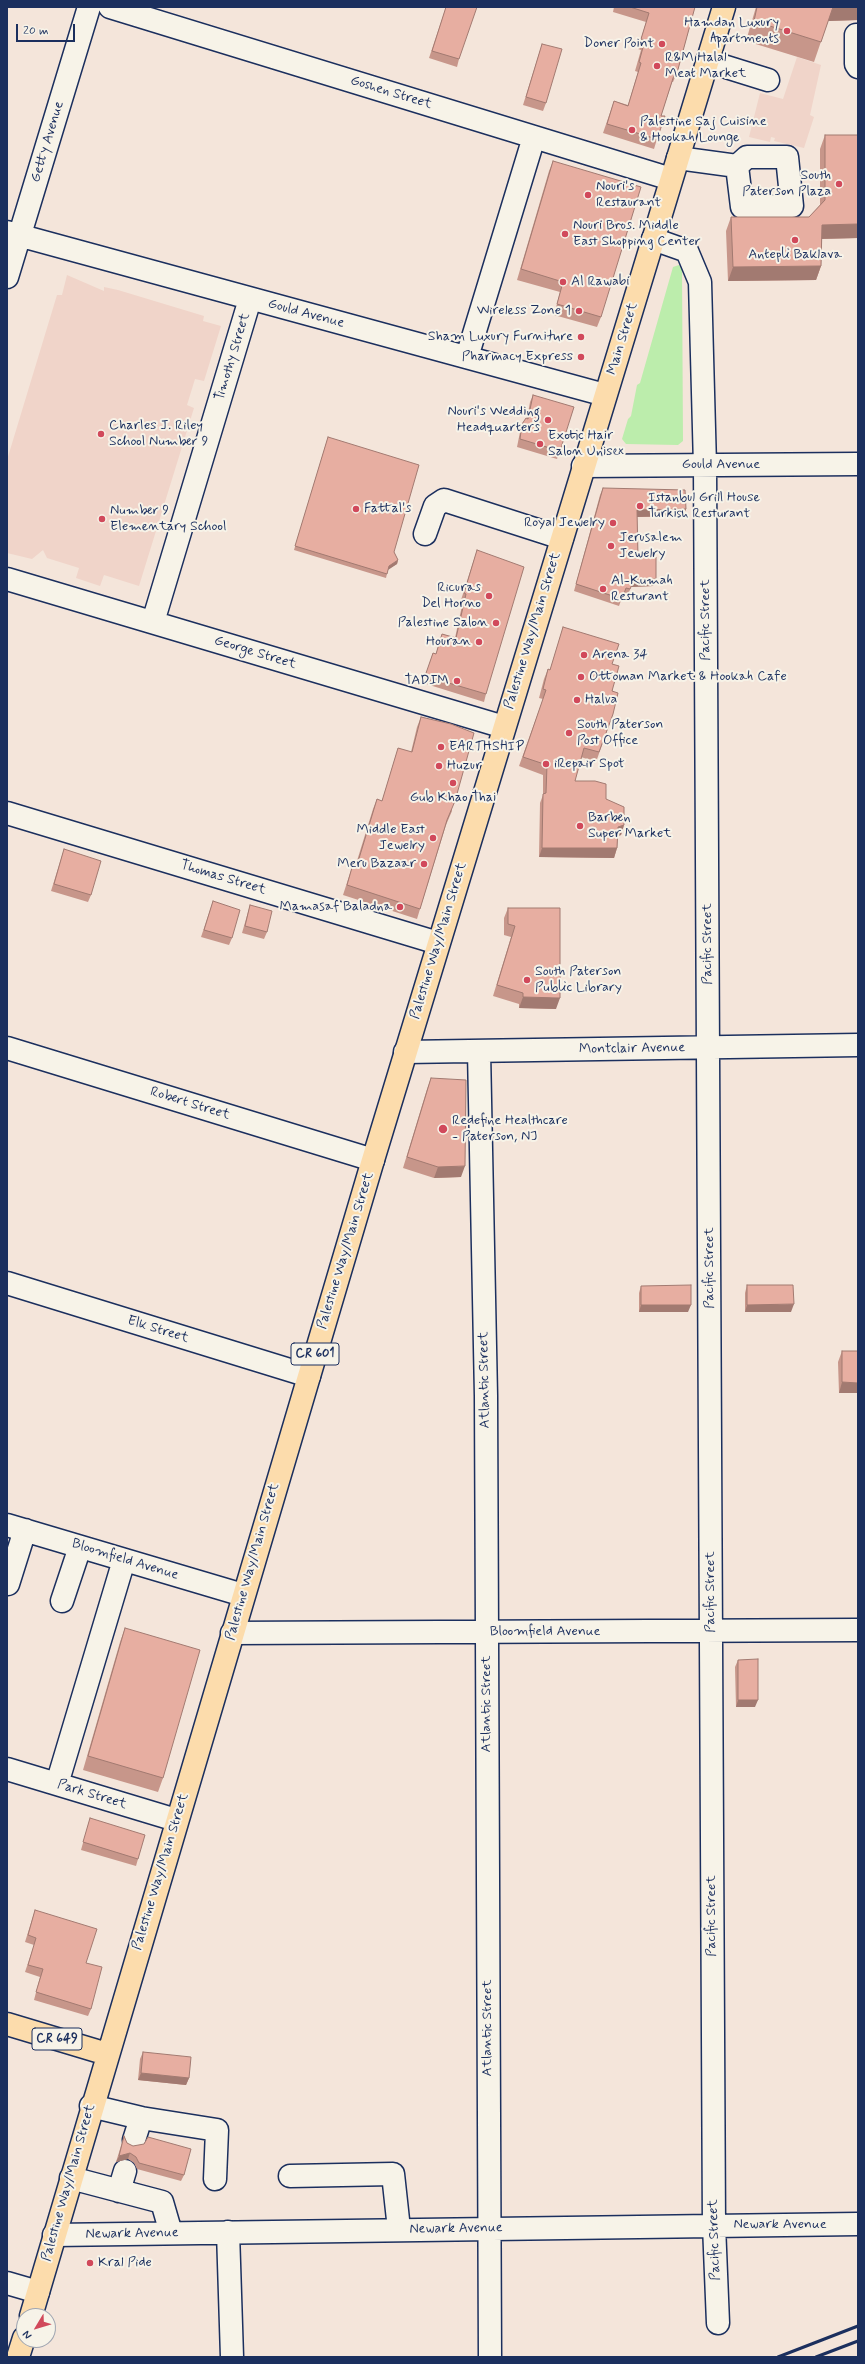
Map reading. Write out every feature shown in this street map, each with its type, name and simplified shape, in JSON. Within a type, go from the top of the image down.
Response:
[{"type":"main road","name":"Main Street","points":[[605,395],[724,7]]},
{"type":"main road","name":"Palestine Way/Main Street","points":[[33,2308],[106,2054],[308,1376],[605,395]]},
{"type":"main road","name":"CR 649","points":[[7,2024],[106,2054]]},
{"type":"street","name":"Getty Avenue","points":[[7,277],[13,234],[89,7]]},
{"type":"street","name":"Goshen Street","points":[[110,7],[672,179]]},
{"type":"street","points":[[858,34],[856,35],[856,64],[858,67]]},
{"type":"street","points":[[707,61],[768,80]]},
{"type":"street","points":[[467,358],[534,137]]},
{"type":"street","points":[[747,156],[787,157],[792,206],[742,207],[737,166],[747,156]]},
{"type":"street","points":[[678,158],[737,166]]},
{"type":"street","name":"Gould Avenue","points":[[13,234],[605,395]]},
{"type":"street","name":"Pacific Street","points":[[653,239],[687,251],[700,282],[705,466],[714,2225],[718,2323]]},
{"type":"street","name":"Timothy Street","points":[[153,622],[250,299]]},
{"type":"street","name":"Gould Avenue","points":[[583,466],[858,464]]},
{"type":"street","points":[[425,534],[436,506],[444,500],[562,538]]},
{"type":"street","name":"George Street","points":[[7,579],[504,727]]},
{"type":"street","name":"Thomas Street","points":[[7,813],[438,943]]},
{"type":"street","name":"Montclair Avenue","points":[[405,1052],[858,1045]]},
{"type":"street","name":"Robert Street","points":[[7,1048],[373,1160]]},
{"type":"street","name":"Atlantic Street","points":[[479,1051],[486,1396],[490,2357]]},
{"type":"street","name":"Elk Street","points":[[7,1283],[308,1376]]},
{"type":"street","points":[[8,1584],[16,1527]]},
{"type":"street","name":"Bloomfield Avenue","points":[[16,1527],[243,1595]]},
{"type":"street","points":[[62,1601],[80,1547]]},
{"type":"street","points":[[57,1784],[124,1560]]},
{"type":"street","name":"Bloomfield Avenue","points":[[232,1633],[858,1630]]},
{"type":"street","name":"Park Street","points":[[7,1769],[176,1820]]},
{"type":"street","points":[[91,2106],[141,2118],[217,2130],[215,2179]]},
{"type":"street","points":[[134,2140],[141,2118]]},
{"type":"street","points":[[290,2176],[393,2174],[399,2229]]},
{"type":"street","points":[[71,2178],[122,2181],[162,2202],[171,2233]]},
{"type":"street","name":"Newark Avenue","points":[[54,2235],[399,2229],[858,2224]]},
{"type":"street","points":[[228,2232],[232,2357]]},
{"type":"street","points":[[7,2283],[38,2292]]},
{"type":"shaded area","points":[[797,57],[821,65],[810,115],[814,117],[804,148],[774,141],[775,138],[771,137],[770,142],[749,137],[760,93],[783,99]]},
{"type":"shaded area","name":"Charles J. Riley School Number 9","points":[[67,275],[104,291],[104,287],[118,290],[204,316],[203,321],[221,326],[204,381],[195,379],[187,405],[194,408],[139,586],[104,575],[100,586],[76,578],[79,568],[47,558],[43,550],[32,559],[7,553],[7,460],[57,295],[62,295]]},
{"type":"green space","points":[[679,265],[682,269],[683,441],[678,445],[626,444],[622,439],[628,419],[631,416],[637,385],[640,383],[673,267]]},
{"type":"building","points":[[446,7],[477,7],[459,59],[432,51]]},
{"type":"building","points":[[630,7],[695,7],[677,73],[675,72],[661,116],[665,116],[657,139],[607,124],[614,101],[628,106],[641,63],[639,62],[645,40],[641,39],[649,13]]},
{"type":"building","points":[[757,7],[833,7],[821,42],[754,21]]},
{"type":"building","points":[[542,44],[562,49],[546,103],[526,97]]},
{"type":"building","name":"South Paterson Plaza","points":[[825,135],[858,135],[858,224],[822,225],[821,266],[733,267],[731,217],[809,217],[825,200]]},
{"type":"building","points":[[553,161],[641,187],[601,317],[557,304],[563,282],[521,269]]},
{"type":"building","points":[[533,395],[574,407],[560,451],[520,439],[522,424],[526,418],[528,419]]},
{"type":"building","name":"Fattal's","points":[[328,437],[419,465],[394,552],[398,560],[389,566],[387,574],[295,546]]},
{"type":"building","points":[[603,488],[685,490],[686,509],[637,510],[638,557],[656,557],[656,579],[634,580],[630,589],[626,588],[622,599],[576,584]]},
{"type":"building","points":[[477,550],[524,567],[486,694],[425,676],[433,653],[436,654],[442,634],[456,638],[466,594],[464,593]]},
{"type":"building","points":[[563,627],[619,644],[612,664],[619,666],[612,691],[618,693],[613,714],[599,752],[584,748],[575,781],[595,781],[606,784],[606,799],[624,807],[624,825],[618,827],[617,848],[542,848],[543,794],[546,793],[547,765],[523,757],[546,690],[543,689],[548,669],[550,670]]},
{"type":"building","points":[[421,717],[451,724],[474,733],[455,801],[447,820],[420,909],[347,885],[353,864],[357,865],[377,799],[382,801],[398,748],[412,752]]},
{"type":"building","points":[[64,849],[101,861],[91,895],[54,884]]},
{"type":"building","points":[[213,901],[240,910],[232,938],[204,930]]},
{"type":"building","points":[[250,905],[272,911],[267,932],[245,926]]},
{"type":"building","name":"South Paterson Public Library","points":[[508,908],[560,908],[560,998],[523,997],[523,993],[497,985],[515,926],[508,924]]},
{"type":"building","points":[[431,1078],[466,1080],[465,1166],[438,1167],[407,1157]]},
{"type":"building","points":[[691,1285],[691,1305],[641,1305],[641,1286]]},
{"type":"building","points":[[747,1285],[793,1285],[794,1304],[747,1305]]},
{"type":"building","points":[[842,1351],[858,1351],[858,1383],[842,1382]]},
{"type":"building","points":[[125,1628],[200,1650],[163,1778],[88,1756]]},
{"type":"building","points":[[758,1659],[758,1700],[738,1700],[738,1660]]},
{"type":"building","points":[[90,1818],[145,1835],[138,1859],[83,1842]]},
{"type":"building","points":[[35,1910],[97,1929],[86,1963],[102,1967],[91,2009],[36,1992],[43,1969],[28,1965],[36,1938],[28,1935]]},
{"type":"building","points":[[143,2052],[191,2057],[189,2078],[141,2073]]},
{"type":"building","points":[[124,2136],[127,2143],[133,2146],[144,2144],[148,2137],[191,2149],[184,2175],[139,2163],[136,2157],[130,2153],[119,2156]]},
{"type":"railway","points":[[778,2357],[858,2326]]},
{"type":"railway","points":[[816,2357],[858,2341]]},
{"type":"place","name":"Hamdan Luxury Apartments","points":[[787,31]]},
{"type":"place","name":"Doner Point","points":[[662,44]]},
{"type":"place","name":"R&M Halal Meat Market","points":[[657,66]]},
{"type":"place","name":"Palestine Saj Cuisine & Hookah Lounge","points":[[632,130]]},
{"type":"place","name":"South Paterson Plaza","points":[[839,184]]},
{"type":"place","name":"Nouri's Restaurant","points":[[588,195]]},
{"type":"place","name":"Nouri Bros. Middle East Shopping Center","points":[[565,234]]},
{"type":"place","name":"Antepli Baklava","points":[[795,240]]},
{"type":"place","name":"Al Rawabi","points":[[563,282]]},
{"type":"place","name":"Wireless Zone 1","points":[[579,311]]},
{"type":"place","name":"Sham Luxury Furniture","points":[[581,337]]},
{"type":"place","name":"Pharmacy Express","points":[[581,357]]},
{"type":"place","name":"Nouri's Wedding Headquarters","points":[[548,420]]},
{"type":"place","name":"Charles J. Riley School Number 9","points":[[101,434]]},
{"type":"place","name":"Exotic Hair Salon Unisex","points":[[540,444]]},
{"type":"place","name":"Istanbul Grill House Turkish Resturant","points":[[640,506]]},
{"type":"place","name":"Fattal's","points":[[356,509]]},
{"type":"place","name":"Number 9 Elementary School","points":[[102,519]]},
{"type":"place","name":"Royal Jewelry","points":[[613,523]]},
{"type":"place","name":"Jerusalem Jewelry","points":[[611,546]]},
{"type":"place","name":"Al-Kumah Resturant","points":[[603,589]]},
{"type":"place","name":"Ricuras Del Horno","points":[[489,596]]},
{"type":"place","name":"Palestine Salon","points":[[496,623]]},
{"type":"place","name":"Houran","points":[[479,642]]},
{"type":"place","name":"Arena 34","points":[[584,655]]},
{"type":"place","name":"Ottoman Market & Hookah Cafe","points":[[581,677]]},
{"type":"place","name":"TADIM","points":[[457,681]]},
{"type":"place","name":"Halva","points":[[577,700]]},
{"type":"place","name":"South Paterson Post Office","points":[[569,733]]},
{"type":"place","name":"EARTHSHIP","points":[[441,747]]},
{"type":"place","name":"iRepair Spot","points":[[546,764]]},
{"type":"place","name":"Huzur","points":[[439,766]]},
{"type":"place","name":"Gub Khao Thai","points":[[453,783]]},
{"type":"place","name":"Barben Super Market","points":[[580,826]]},
{"type":"place","name":"Middle East Jewelry","points":[[433,838]]},
{"type":"place","name":"Meru Bazaar","points":[[424,864]]},
{"type":"place","name":"Mamasaf Baladna","points":[[400,907]]},
{"type":"place","name":"South Paterson Public Library","points":[[527,980]]},
{"type":"place","name":"Redefine Healthcare - Paterson, NJ","points":[[443,1129]]},
{"type":"place","name":"Kral Pide","points":[[90,2263]]}]
